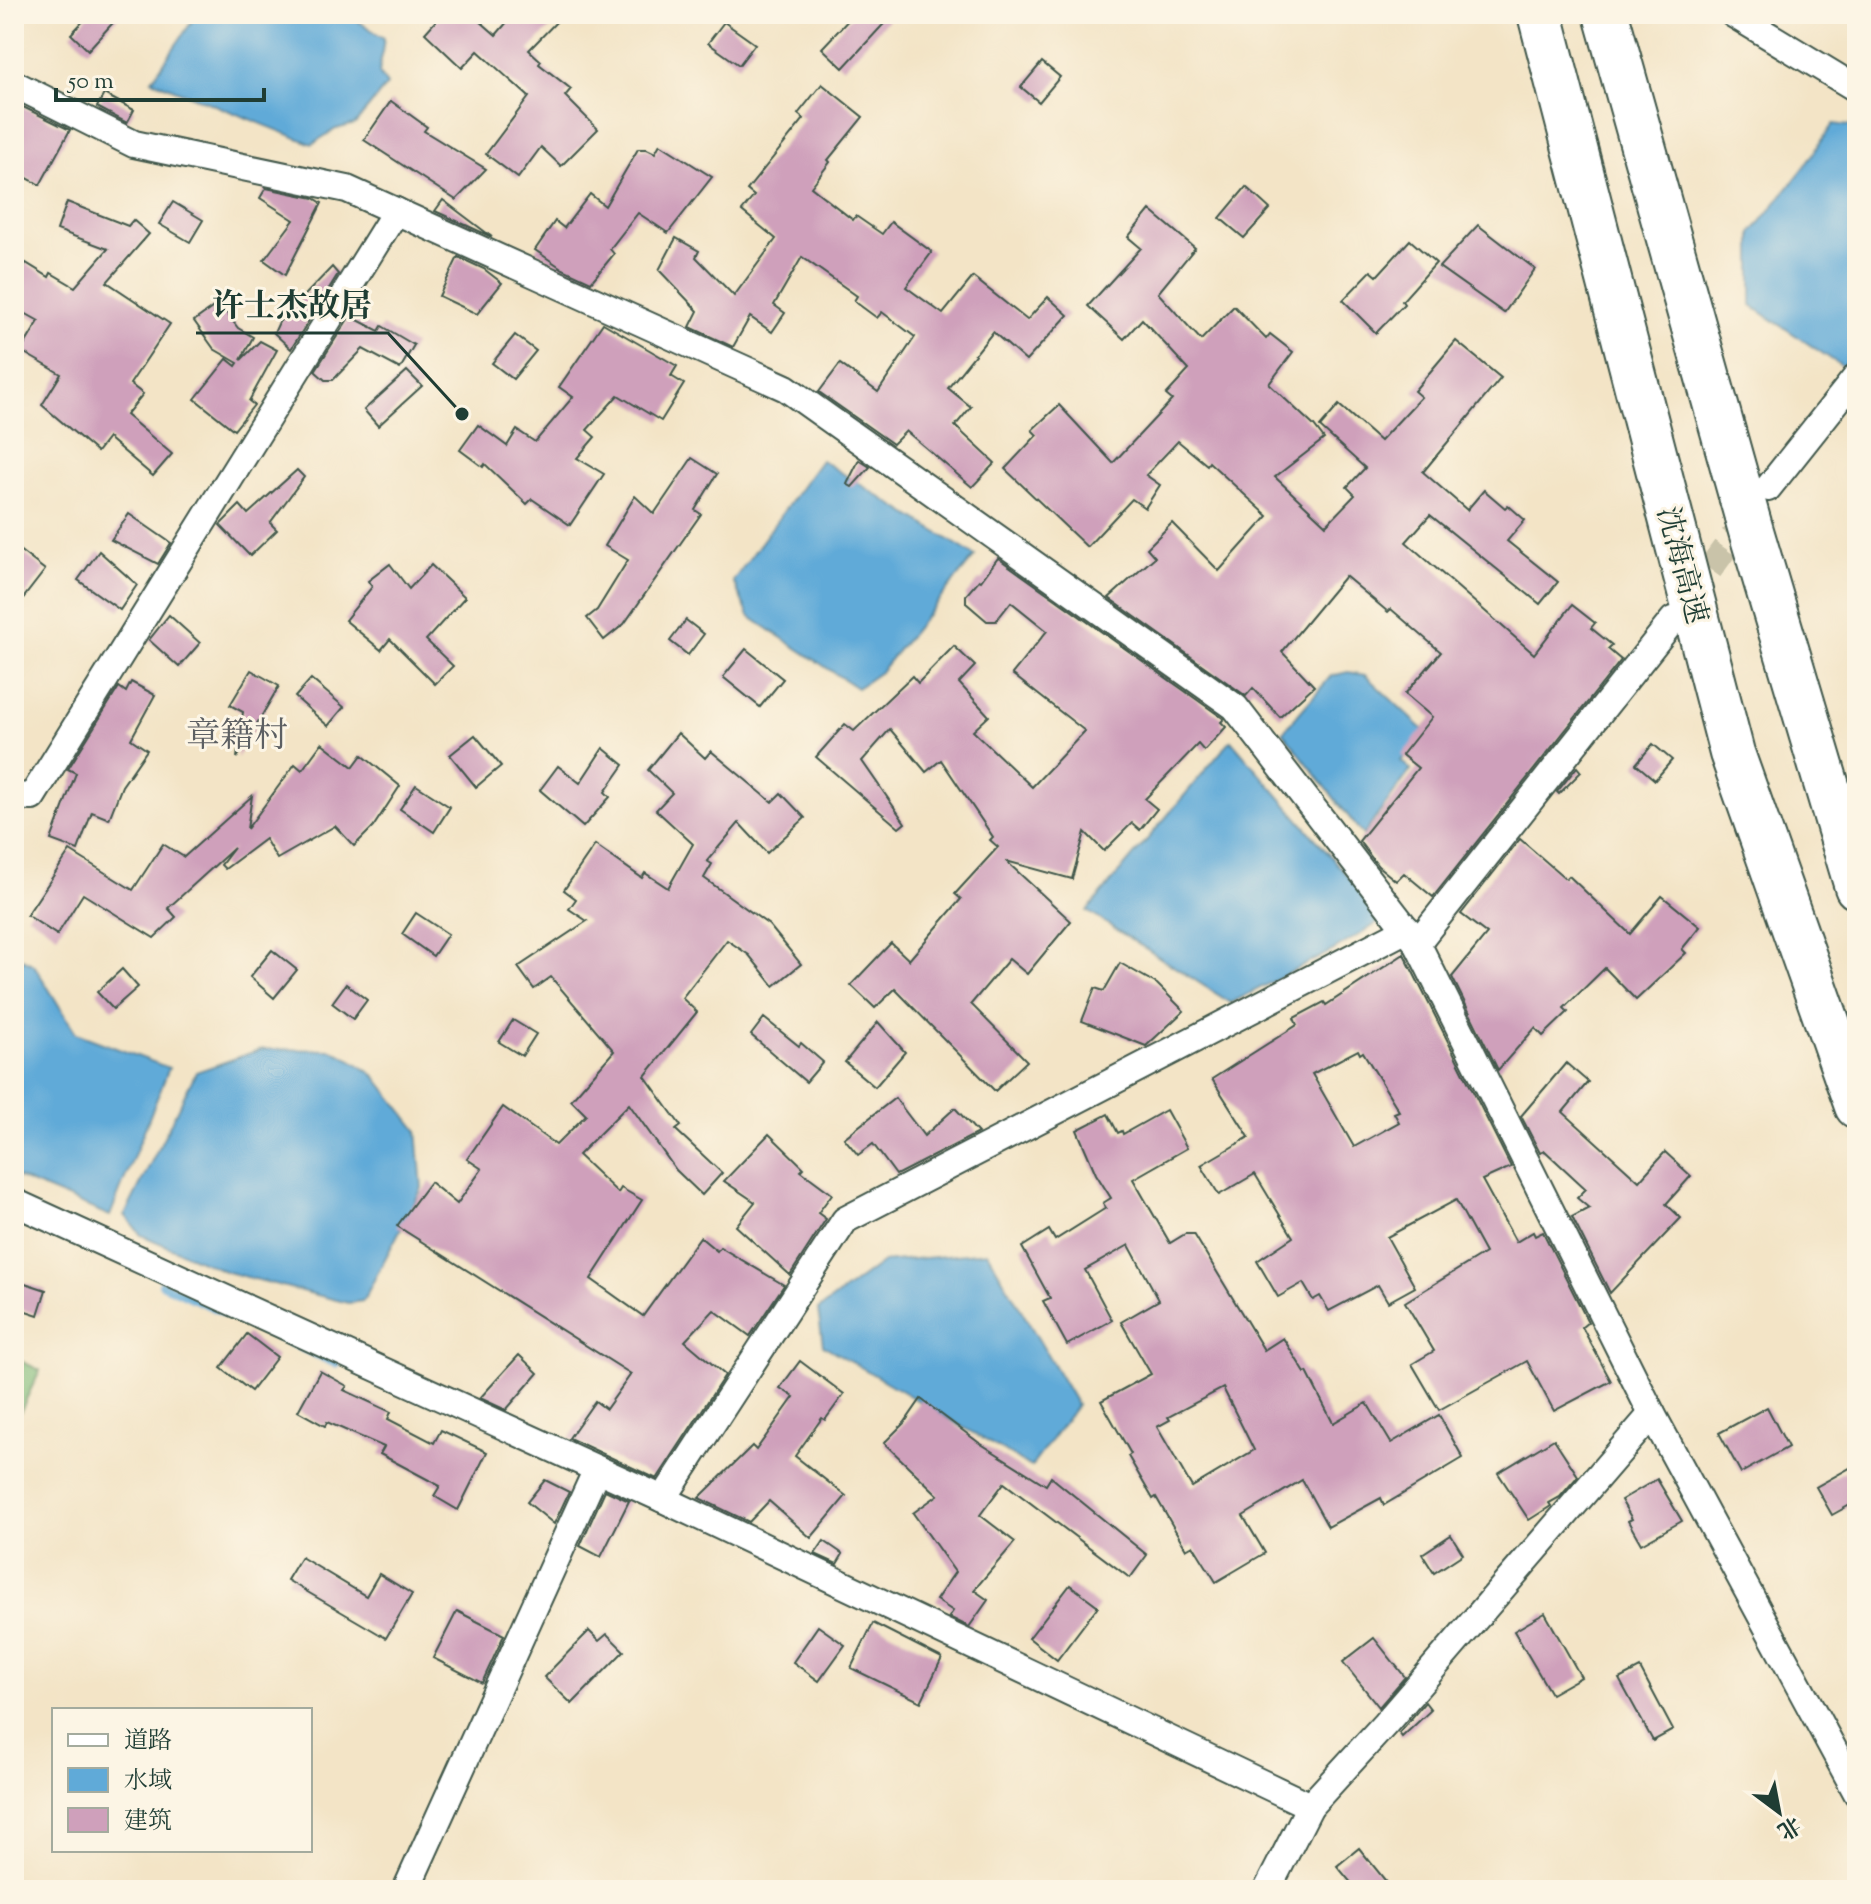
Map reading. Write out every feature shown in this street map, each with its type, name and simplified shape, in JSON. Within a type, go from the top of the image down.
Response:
[{"type":"highway","name":"沈海高速","points":[[1540,14],[1732,753],[1857,1106]]},
{"type":"highway","points":[[1606,14],[1751,531],[1857,887]]},
{"type":"street","points":[[1733,14],[1857,89]]},
{"type":"street","points":[[14,84],[134,144],[347,189],[786,388],[1235,707],[1412,936],[1652,1414],[1857,1793]]},
{"type":"street","points":[[14,796],[32,797],[396,211]]},
{"type":"street","points":[[1768,488],[1857,376]]},
{"type":"street","points":[[663,1499],[845,1220],[1412,936],[1673,620]]},
{"type":"street","points":[[14,1202],[663,1499],[1310,1806]]},
{"type":"street","points":[[1267,1890],[1310,1806],[1652,1414]]},
{"type":"street","points":[[406,1890],[597,1469]]},
{"type":"green space","points":[[14,1358],[40,1370],[14,1425]]},
{"type":"water","points":[[197,14],[347,14],[384,38],[379,73],[387,85],[355,124],[336,129],[312,144],[152,80]]},
{"type":"water","points":[[1833,124],[1857,127],[1857,349],[1843,367],[1752,306],[1752,233],[1803,169]]},
{"type":"water","points":[[821,460],[975,556],[880,672],[857,688],[749,616],[733,581]]},
{"type":"water","points":[[1348,672],[1365,675],[1427,733],[1401,761],[1411,770],[1363,835],[1283,732],[1331,676]]},
{"type":"water","points":[[1231,740],[1374,907],[1378,923],[1334,950],[1231,1003],[1087,911]]},
{"type":"water","points":[[14,955],[34,965],[76,1033],[169,1068],[110,1216],[14,1176]]},
{"type":"water","points":[[262,1049],[332,1050],[352,1060],[375,1076],[417,1130],[422,1188],[363,1301],[348,1303],[227,1272],[141,1235],[125,1215],[196,1072]]},
{"type":"water","points":[[987,1252],[1077,1405],[1031,1467],[823,1345],[818,1310],[883,1262]]},
{"type":"building","points":[[90,14],[121,14],[88,50],[71,34]]},
{"type":"building","points":[[442,14],[472,14],[496,35],[514,14],[564,14],[529,50],[541,61],[539,64],[571,89],[565,96],[598,129],[561,166],[541,147],[518,178],[486,154],[529,97],[478,51],[462,68],[425,33]]},
{"type":"building","points":[[854,14],[893,14],[843,68],[822,48]]},
{"type":"building","points":[[724,22],[755,44],[739,65],[708,43]]},
{"type":"building","points":[[1042,62],[1060,77],[1039,102],[1021,87]]},
{"type":"building","points":[[822,84],[863,117],[828,160],[830,162],[811,187],[853,220],[856,216],[882,234],[891,222],[932,252],[906,287],[943,314],[973,277],[1027,320],[1048,297],[1068,315],[1026,361],[993,332],[948,388],[971,407],[955,426],[995,463],[972,487],[906,431],[893,444],[819,392],[840,364],[878,392],[915,337],[882,312],[877,318],[854,301],[857,296],[802,257],[774,305],[785,313],[772,332],[750,317],[733,347],[690,327],[698,311],[659,270],[676,238],[699,251],[696,257],[734,296],[776,239],[742,211],[754,196],[747,190],[804,119],[798,114]]},
{"type":"building","points":[[104,94],[134,110],[127,123],[97,107]]},
{"type":"building","points":[[391,101],[427,127],[424,131],[486,169],[456,200],[364,140]]},
{"type":"building","points":[[19,105],[70,130],[40,185],[14,171],[14,115]]},
{"type":"building","points":[[660,144],[712,177],[668,233],[638,213],[610,249],[614,254],[591,282],[563,269],[535,250],[555,221],[564,228],[590,194],[605,206],[638,149],[655,153]]},
{"type":"building","points":[[1246,187],[1270,209],[1244,238],[1220,218]]},
{"type":"building","points":[[266,188],[314,198],[322,203],[285,275],[264,260],[294,220],[260,198]]},
{"type":"building","points":[[443,200],[492,237],[435,211]]},
{"type":"building","points":[[67,202],[128,226],[133,220],[149,234],[107,282],[170,324],[130,384],[143,394],[126,415],[172,454],[153,476],[108,438],[97,452],[42,405],[61,374],[21,351],[39,321],[14,307],[14,283],[26,263],[49,277],[51,273],[75,287],[108,249],[57,230]]},
{"type":"building","points":[[173,202],[203,220],[190,242],[159,224]]},
{"type":"building","points":[[1150,210],[1195,248],[1158,293],[1201,340],[1234,306],[1266,339],[1270,334],[1293,352],[1269,384],[1324,439],[1275,477],[1326,525],[1355,495],[1347,487],[1365,468],[1320,427],[1339,405],[1380,441],[1421,397],[1414,391],[1456,341],[1501,378],[1423,472],[1467,510],[1484,490],[1505,508],[1508,505],[1525,520],[1507,541],[1558,582],[1540,604],[1430,515],[1406,542],[1534,654],[1572,605],[1595,623],[1591,628],[1612,645],[1608,649],[1621,660],[1433,897],[1404,873],[1396,881],[1378,866],[1359,841],[1418,768],[1402,755],[1432,717],[1405,694],[1441,652],[1391,609],[1388,612],[1345,576],[1282,652],[1314,686],[1280,717],[1253,688],[1246,696],[1109,598],[1155,557],[1147,548],[1172,523],[1219,571],[1268,516],[1209,462],[1207,465],[1178,441],[1146,475],[1160,485],[1145,508],[1132,499],[1087,547],[1005,469],[1037,435],[1032,430],[1059,405],[1113,463],[1172,400],[1166,395],[1189,370],[1142,319],[1124,339],[1088,306],[1141,248],[1128,237]]},
{"type":"building","points":[[1478,225],[1535,269],[1504,313],[1439,267]]},
{"type":"building","points":[[1410,240],[1436,263],[1376,333],[1343,300],[1371,271],[1377,276]]},
{"type":"building","points":[[458,257],[484,269],[502,283],[477,314],[439,296]]},
{"type":"building","points":[[332,267],[338,274],[291,349],[274,333],[279,322]]},
{"type":"building","points":[[219,303],[238,328],[253,337],[241,360],[260,341],[277,350],[249,401],[254,405],[234,430],[195,399],[227,359],[236,366],[238,363],[214,349],[194,321]]},
{"type":"building","points":[[350,316],[379,331],[382,326],[414,345],[400,369],[363,349],[333,380],[325,380],[315,371]]},
{"type":"building","points":[[603,323],[677,366],[671,376],[684,384],[661,421],[618,395],[587,430],[595,437],[577,458],[604,474],[570,525],[532,499],[527,504],[485,464],[483,467],[460,450],[478,425],[507,446],[517,430],[535,442],[573,397],[559,387]]},
{"type":"building","points":[[515,335],[536,351],[513,379],[492,363]]},
{"type":"building","points":[[407,371],[422,386],[378,426],[364,410]]},
{"type":"building","points":[[692,458],[717,474],[695,510],[701,514],[624,624],[604,640],[587,618],[597,610],[628,560],[605,546],[635,496],[654,514]]},
{"type":"building","points":[[859,460],[870,467],[852,487],[847,484]]},
{"type":"building","points":[[297,470],[304,477],[270,523],[277,530],[250,556],[220,525],[240,505],[248,514]]},
{"type":"building","points":[[129,514],[171,543],[158,564],[111,540]]},
{"type":"building","points":[[14,546],[45,570],[14,610]]},
{"type":"building","points":[[99,551],[137,585],[120,610],[78,580]]},
{"type":"building","points":[[998,558],[1224,719],[1221,722],[1226,727],[1204,751],[1198,744],[1145,799],[1157,809],[1140,830],[1132,823],[1104,851],[1085,832],[1072,879],[1006,861],[1071,921],[1027,974],[1009,959],[971,1004],[1027,1061],[995,1091],[895,989],[875,1008],[851,985],[891,943],[909,960],[961,899],[955,894],[998,847],[990,840],[993,837],[941,760],[926,772],[890,729],[862,761],[905,823],[899,828],[816,757],[845,724],[854,731],[912,676],[918,683],[954,646],[975,666],[959,683],[989,716],[973,731],[1032,787],[1085,731],[1012,674],[1047,631],[1011,602],[996,621],[987,621],[966,603],[966,595]]},
{"type":"building","points":[[390,564],[409,589],[431,565],[465,597],[426,640],[453,666],[435,684],[390,639],[381,650],[345,620],[372,587],[368,581]]},
{"type":"building","points":[[169,615],[200,643],[179,667],[149,640]]},
{"type":"building","points":[[686,620],[704,634],[688,655],[670,641]]},
{"type":"building","points":[[746,649],[783,679],[760,707],[723,677]]},
{"type":"building","points":[[251,670],[279,686],[237,758],[243,712],[230,705]]},
{"type":"building","points":[[311,679],[344,707],[328,726],[295,697]]},
{"type":"building","points":[[131,682],[155,695],[131,739],[147,750],[122,786],[109,819],[92,812],[78,850],[51,840],[76,773],[68,769],[119,687],[126,692]]},
{"type":"building","points":[[678,733],[705,758],[711,751],[772,802],[781,793],[805,818],[767,853],[739,823],[707,861],[712,864],[704,878],[769,925],[801,964],[774,986],[749,955],[727,940],[682,998],[697,1012],[645,1076],[681,1126],[676,1130],[722,1173],[702,1195],[676,1170],[629,1104],[578,1155],[618,1193],[621,1188],[642,1200],[591,1279],[643,1316],[700,1237],[717,1251],[720,1247],[784,1285],[750,1336],[714,1310],[685,1341],[725,1375],[657,1479],[569,1438],[595,1401],[606,1409],[631,1374],[397,1226],[430,1182],[457,1204],[482,1169],[467,1159],[503,1107],[556,1145],[586,1115],[571,1100],[614,1051],[551,977],[534,989],[518,967],[587,921],[569,909],[576,899],[564,890],[595,845],[642,878],[645,873],[668,888],[693,844],[656,810],[672,793],[648,770]]},
{"type":"building","points":[[475,735],[501,766],[476,787],[450,755]]},
{"type":"building","points":[[322,743],[353,767],[362,755],[400,786],[373,827],[354,846],[335,826],[277,859],[265,839],[225,869],[221,865],[234,848],[168,908],[176,917],[154,938],[83,894],[57,935],[27,915],[70,851],[133,890],[163,844],[184,857],[252,796],[247,829],[295,764],[302,770]]},
{"type":"building","points":[[1653,744],[1672,760],[1655,780],[1636,764]]},
{"type":"building","points":[[603,748],[624,765],[605,792],[610,797],[583,827],[540,790],[558,766],[580,783]]},
{"type":"building","points":[[1577,767],[1581,772],[1559,794],[1557,792]]},
{"type":"building","points":[[416,785],[450,807],[434,832],[400,809]]},
{"type":"building","points":[[1520,839],[1566,879],[1569,876],[1630,934],[1662,896],[1700,927],[1682,949],[1686,953],[1636,1000],[1605,968],[1564,1008],[1568,1012],[1543,1036],[1535,1028],[1498,1070],[1452,977],[1487,934],[1461,914]]},
{"type":"building","points":[[416,913],[448,934],[433,956],[402,934]]},
{"type":"building","points":[[272,950],[297,970],[274,998],[250,977]]},
{"type":"building","points":[[1404,954],[1511,1167],[1482,1180],[1516,1242],[1533,1232],[1535,1236],[1543,1232],[1588,1322],[1582,1327],[1611,1381],[1554,1411],[1527,1361],[1439,1410],[1412,1364],[1434,1351],[1405,1302],[1485,1253],[1456,1200],[1387,1237],[1415,1287],[1388,1302],[1378,1285],[1329,1311],[1320,1296],[1313,1300],[1303,1283],[1278,1297],[1257,1261],[1293,1237],[1255,1174],[1219,1195],[1201,1165],[1249,1137],[1212,1079],[1297,1025],[1294,1018],[1324,1002],[1326,1005]],"holes":[[[1358,1050],[1360,1054],[1363,1052],[1399,1111],[1394,1113],[1399,1122],[1354,1147],[1312,1074]]]},
{"type":"building","points":[[1120,963],[1157,984],[1184,1011],[1146,1046],[1082,1021],[1095,988],[1104,991]]},
{"type":"building","points":[[122,969],[138,987],[113,1009],[97,992]]},
{"type":"building","points":[[346,984],[367,1000],[353,1019],[332,1003]]},
{"type":"building","points":[[764,1018],[823,1062],[806,1082],[751,1035]]},
{"type":"building","points":[[513,1020],[536,1034],[522,1056],[499,1042]]},
{"type":"building","points":[[878,1022],[905,1052],[875,1087],[845,1062]]},
{"type":"building","points":[[1566,1063],[1588,1082],[1563,1112],[1639,1181],[1665,1152],[1691,1176],[1666,1204],[1681,1218],[1610,1293],[1572,1217],[1589,1208],[1577,1198],[1586,1189],[1545,1151],[1540,1153],[1521,1116]]},
{"type":"building","points":[[895,1098],[924,1136],[955,1108],[978,1133],[896,1175],[873,1144],[858,1155],[844,1138]]},
{"type":"building","points":[[1166,1110],[1187,1148],[1133,1179],[1170,1243],[1185,1234],[1194,1234],[1264,1350],[1283,1338],[1307,1372],[1333,1423],[1367,1403],[1391,1443],[1439,1415],[1463,1458],[1384,1505],[1381,1498],[1328,1527],[1302,1480],[1243,1516],[1265,1553],[1216,1582],[1193,1545],[1186,1549],[1156,1497],[1153,1499],[1101,1401],[1151,1374],[1121,1322],[1159,1300],[1129,1245],[1085,1270],[1112,1320],[1067,1345],[1043,1301],[1050,1298],[1022,1247],[1049,1230],[1055,1240],[1106,1208],[1103,1203],[1111,1198],[1096,1174],[1077,1130],[1108,1114],[1118,1133],[1122,1131],[1123,1134]],"holes":[[[1223,1388],[1254,1450],[1192,1487],[1157,1427],[1170,1420],[1168,1417]]]},
{"type":"building","points":[[769,1134],[804,1168],[801,1171],[832,1194],[818,1213],[826,1219],[790,1275],[736,1226],[755,1202],[724,1181]]},
{"type":"building","points":[[19,1281],[46,1290],[38,1315],[14,1307]]},
{"type":"building","points":[[247,1334],[277,1357],[251,1391],[221,1368]]},
{"type":"building","points":[[519,1355],[538,1373],[506,1410],[480,1398]]},
{"type":"building","points":[[800,1361],[844,1394],[795,1456],[846,1496],[811,1538],[769,1501],[749,1522],[699,1498],[752,1446],[756,1450],[794,1397],[780,1388]]},
{"type":"building","points":[[320,1371],[347,1386],[344,1390],[391,1412],[388,1419],[434,1443],[441,1430],[487,1452],[458,1510],[434,1496],[440,1486],[380,1454],[384,1447],[327,1422],[325,1426],[298,1411]]},
{"type":"building","points":[[921,1399],[978,1442],[1046,1485],[1051,1477],[1147,1555],[1130,1578],[1004,1483],[980,1515],[1015,1542],[974,1590],[988,1600],[969,1627],[949,1617],[953,1611],[936,1600],[955,1572],[913,1513],[938,1495],[884,1443],[905,1422]]},
{"type":"building","points":[[1767,1407],[1788,1447],[1741,1473],[1719,1433]]},
{"type":"building","points":[[1554,1439],[1578,1476],[1560,1497],[1549,1503],[1551,1506],[1529,1520],[1498,1473]]},
{"type":"building","points":[[1857,1464],[1857,1501],[1832,1515],[1816,1487]]},
{"type":"building","points":[[1657,1479],[1682,1521],[1641,1544],[1621,1500]]},
{"type":"building","points":[[545,1480],[569,1492],[554,1524],[527,1502]]},
{"type":"building","points":[[605,1490],[629,1501],[601,1557],[580,1546]]},
{"type":"building","points":[[1451,1535],[1463,1554],[1434,1573],[1422,1554]]},
{"type":"building","points":[[824,1541],[843,1554],[837,1564],[815,1554]]},
{"type":"building","points":[[301,1557],[366,1596],[379,1574],[412,1594],[386,1638],[287,1580]]},
{"type":"building","points":[[1070,1585],[1098,1606],[1057,1660],[1029,1638]]},
{"type":"building","points":[[457,1611],[504,1635],[482,1683],[433,1658]]},
{"type":"building","points":[[1545,1613],[1581,1677],[1551,1694],[1514,1631]]},
{"type":"building","points":[[873,1623],[942,1658],[921,1702],[851,1668]]},
{"type":"building","points":[[818,1626],[845,1645],[819,1681],[793,1662]]},
{"type":"building","points":[[589,1631],[599,1641],[607,1634],[624,1651],[572,1704],[544,1677]]},
{"type":"building","points":[[1374,1638],[1405,1677],[1379,1707],[1343,1662]]},
{"type":"building","points":[[1640,1668],[1673,1730],[1653,1741],[1619,1679]]},
{"type":"building","points":[[1425,1702],[1431,1710],[1402,1737],[1399,1733]]},
{"type":"building","points":[[1359,1848],[1393,1890],[1357,1890],[1337,1866]]},
{"type":"waterway","points":[[162,1284],[336,1364]]},
{"type":"tunnel","points":[[1687,601],[1751,512]]},
{"type":"place","name":"许士杰故居","points":[[462,414]]},
{"type":"district","name":"章籍村","points":[[237,734]]}]
